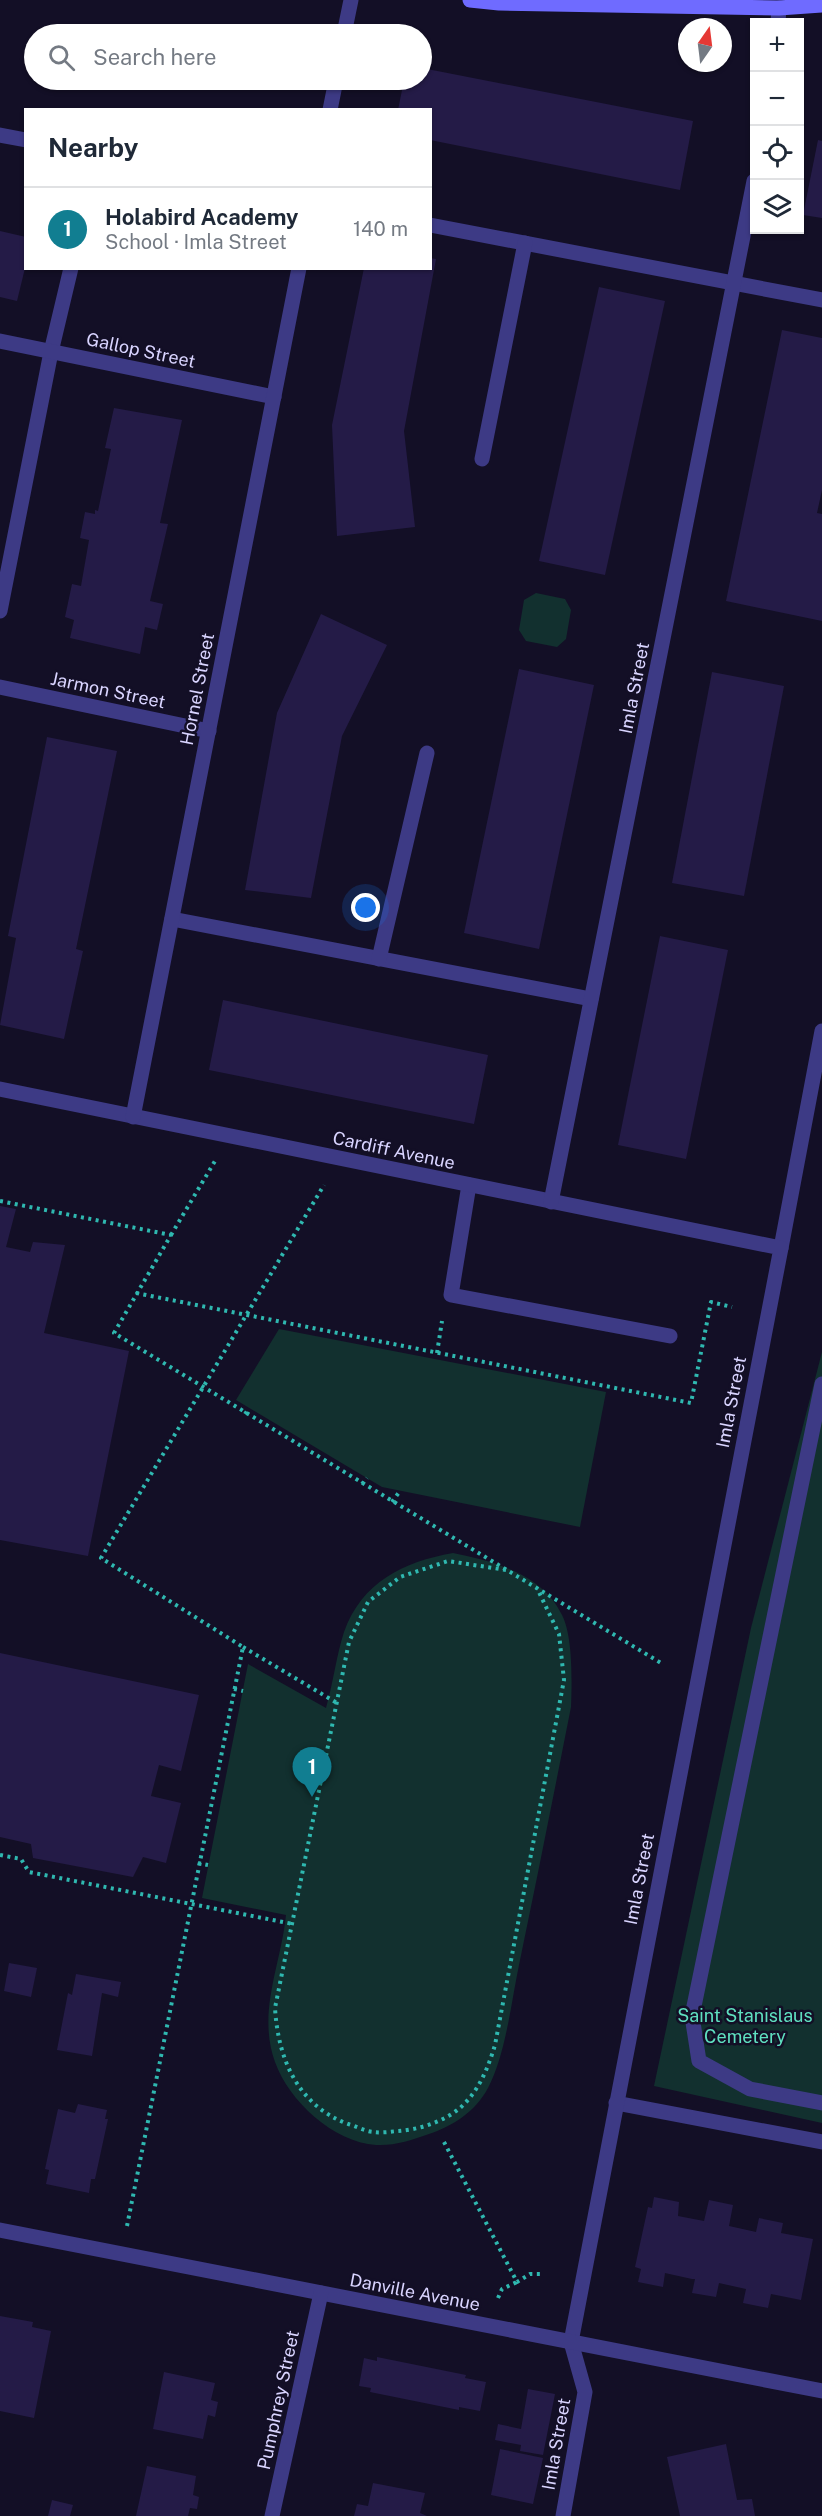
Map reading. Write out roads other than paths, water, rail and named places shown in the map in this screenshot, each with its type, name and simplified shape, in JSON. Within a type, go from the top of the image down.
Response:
[{"type":"main road","points":[[470,0],[778,15],[822,5]]},
{"type":"street","points":[[346,24],[351,0]]},
{"type":"street","points":[[330,108],[334,90]]},
{"type":"street","points":[[0,135],[24,140]]},
{"type":"street","name":"Imla Street","points":[[551,1202],[750,201]]},
{"type":"street","points":[[432,225],[822,300]]},
{"type":"street","points":[[482,459],[525,243]]},
{"type":"street","points":[[0,611],[51,352],[71,270]]},
{"type":"street","name":"Hornel Street","points":[[133,1117],[299,270]]},
{"type":"street","name":"Gallop Street","points":[[0,341],[274,397]]},
{"type":"street","name":"Jarmon Street","points":[[0,687],[209,731]]},
{"type":"street","points":[[379,959],[427,753]]},
{"type":"street","points":[[172,919],[591,999]]},
{"type":"street","name":"Imla Street","points":[[563,2516],[585,2392],[570,2342],[822,1031]]},
{"type":"street","name":"Cardiff Avenue","points":[[0,1089],[781,1248]]},
{"type":"street","points":[[469,1185],[451,1295],[670,1336]]},
{"type":"street","points":[[822,1384],[692,2016],[699,2061],[750,2089],[822,2103]]},
{"type":"street","points":[[616,2103],[822,2142]]},
{"type":"street","name":"Danville Avenue","points":[[0,2230],[822,2391]]},
{"type":"street","name":"Pumphrey Street","points":[[272,2516],[321,2293]]},
{"type":"place","name":"Holabird Academy","points":[[312,1797]]},
{"type":"park label","name":"Saint Stanislaus Cemetery","points":[[745,2025]]}]
